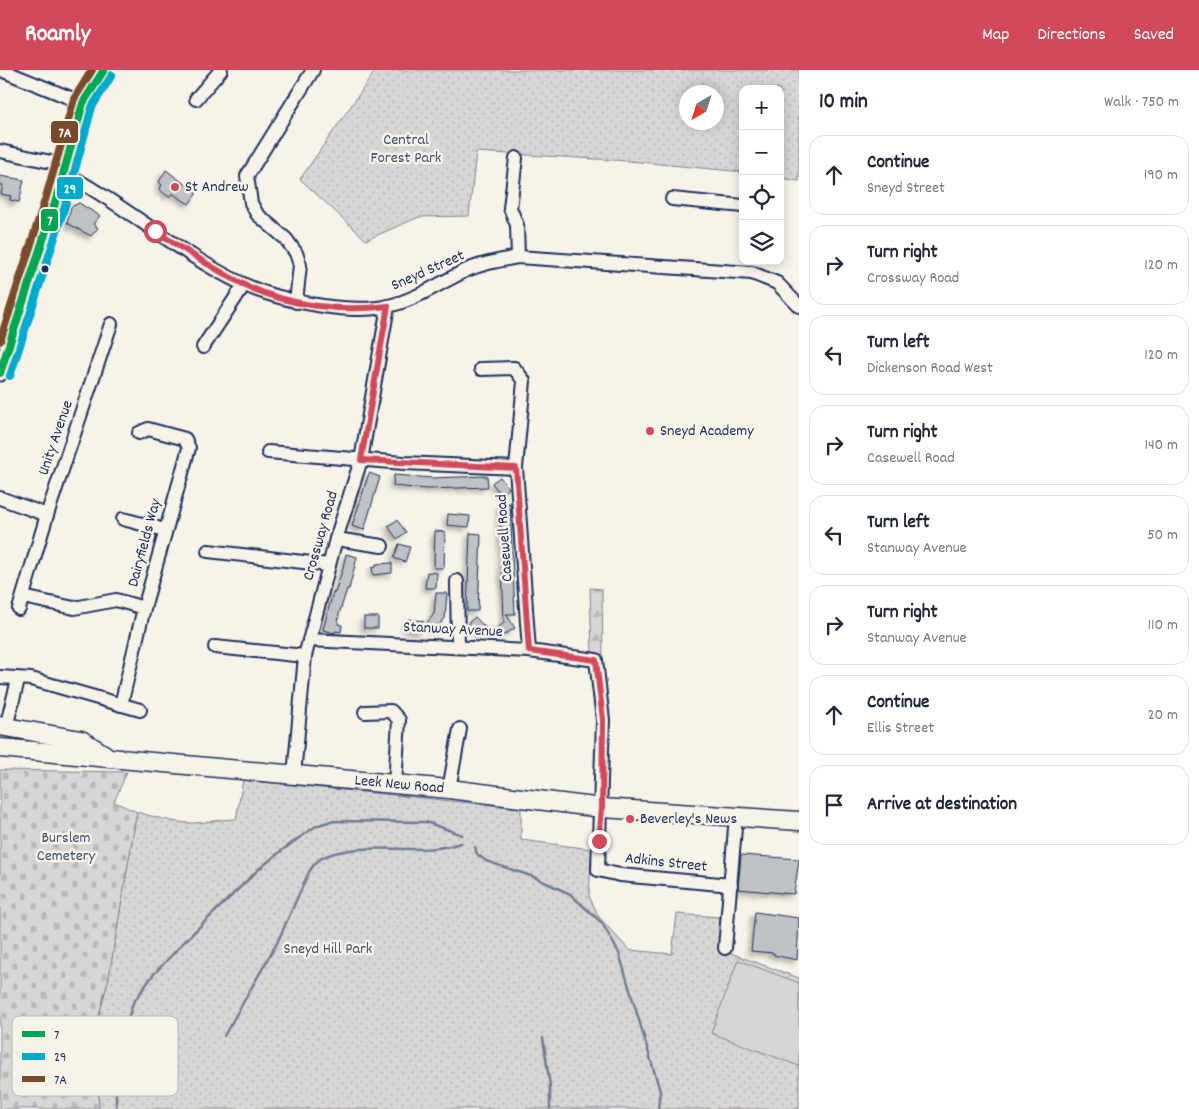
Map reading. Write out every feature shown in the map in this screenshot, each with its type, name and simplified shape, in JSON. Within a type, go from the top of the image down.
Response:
[{"type":"highway","points":[[3,727],[81,740],[108,757]]},
{"type":"highway","name":"Leek New Road","points":[[0,748],[449,789],[602,808],[799,821]]},
{"type":"main road","points":[[1,366],[64,169],[83,103],[104,70]]},
{"type":"street","points":[[1,70],[83,103]]},
{"type":"street","points":[[196,99],[221,70]]},
{"type":"street","points":[[296,302],[300,265],[296,253],[286,240],[257,214],[251,203],[247,176],[313,70]]},
{"type":"street","name":"Sneyd Street","points":[[0,151],[64,169],[155,231],[244,285],[296,302],[349,309],[388,306],[411,298],[467,270],[488,262],[518,257],[752,267],[777,283],[799,306]]},
{"type":"street","points":[[516,158],[510,208],[517,225],[518,257]]},
{"type":"street","points":[[672,199],[739,206]]},
{"type":"street","points":[[203,347],[244,285]]},
{"type":"street","name":"Crossway Road","points":[[294,775],[305,656],[336,539],[361,460],[388,306]]},
{"type":"street","name":"Unity Avenue","points":[[111,324],[47,515],[21,603],[74,608],[116,600],[144,608]]},
{"type":"street","name":"Casewell Road","points":[[481,369],[514,368],[524,381],[516,468],[529,651]]},
{"type":"street","name":"Dairyfields Way","points":[[121,705],[144,608],[189,448],[185,439],[148,429],[139,432]]},
{"type":"street","points":[[268,452],[361,460],[516,468]]},
{"type":"street","points":[[0,498],[47,515]]},
{"type":"street","points":[[123,519],[165,530]]},
{"type":"street","points":[[336,539],[382,546]]},
{"type":"street","points":[[208,551],[329,565]]},
{"type":"street","points":[[457,581],[458,646]]},
{"type":"street","name":"Stanway Avenue","points":[[309,640],[458,646],[529,651],[596,660],[603,720],[602,808]]},
{"type":"street","points":[[216,646],[305,656]]},
{"type":"street","points":[[0,677],[18,680],[31,679],[140,710]]},
{"type":"street","points":[[3,727],[18,680]]},
{"type":"street","points":[[365,712],[390,711],[399,720],[395,785]]},
{"type":"street","points":[[449,789],[460,729]]},
{"type":"street","name":"Adkins Street","points":[[602,808],[598,870],[620,875],[731,885]]},
{"type":"street","points":[[725,948],[736,816]]},
{"type":"green space","name":"Central Forest Park","points":[[376,70],[799,70],[799,181],[784,179],[784,85],[739,85],[739,172],[629,161],[476,152],[469,216],[419,217],[366,240],[300,179]]},
{"type":"green space","points":[[590,588],[602,589],[603,660],[592,654]]},
{"type":"green space","name":"Burslem Cemetery","points":[[0,770],[127,772],[114,802],[137,812],[109,977],[99,1016],[12,1016],[12,1096],[99,1096],[99,1109],[0,1109]]},
{"type":"green space","name":"Sneyd Hill Park","points":[[243,780],[521,808],[521,840],[592,849],[589,896],[599,917],[629,950],[672,954],[677,914],[720,917],[719,949],[799,978],[799,1109],[99,1109],[99,1096],[178,1096],[178,1016],[99,1016],[109,977],[137,812],[185,823],[236,819]]},
{"type":"green space","points":[[738,960],[799,983],[799,1066],[711,1033]]},
{"type":"building","name":"St Andrew","points":[[166,170],[197,193],[189,204],[172,193],[169,197],[159,189],[162,185],[159,182]]},
{"type":"building","points":[[0,176],[24,180],[19,202],[10,200],[11,196],[1,194],[3,185],[0,184]]},
{"type":"building","points":[[79,203],[100,216],[93,224],[98,228],[91,236],[67,223],[71,207]]},
{"type":"building","points":[[369,473],[380,477],[364,530],[352,526]]},
{"type":"building","points":[[394,475],[432,478],[487,476],[488,487],[427,489],[393,486]]},
{"type":"building","points":[[500,477],[509,488],[502,496],[492,483]]},
{"type":"building","points":[[510,503],[515,614],[506,614],[515,628],[499,638],[494,630],[504,623],[500,504]]},
{"type":"building","points":[[448,514],[470,516],[469,527],[447,525]]},
{"type":"building","points":[[397,520],[406,532],[397,539],[388,526]]},
{"type":"building","points":[[435,531],[445,532],[444,568],[434,568]]},
{"type":"building","points":[[470,533],[481,534],[478,611],[467,611]]},
{"type":"building","points":[[399,544],[410,547],[405,562],[394,558]]},
{"type":"building","points":[[346,554],[357,557],[349,589],[347,589],[339,614],[338,624],[342,625],[341,632],[335,631],[335,633],[323,630]]},
{"type":"building","points":[[392,563],[392,573],[373,575],[372,568],[376,567],[376,564]]},
{"type":"building","points":[[427,572],[437,573],[436,588],[425,588]]},
{"type":"building","points":[[436,593],[447,593],[445,618],[434,631],[426,624],[434,614]]},
{"type":"building","points":[[364,617],[378,617],[378,628],[364,628]]},
{"type":"building","points":[[475,617],[488,630],[481,636],[468,623]]},
{"type":"building","points":[[408,619],[423,621],[422,632],[406,629]]},
{"type":"building","points":[[741,855],[799,859],[794,894],[738,889]]},
{"type":"building","points":[[755,912],[799,918],[797,960],[774,955],[774,953],[751,951]]},
{"type":"waterway","points":[[129,1016],[133,1003],[153,975],[186,940],[258,870],[316,826],[331,821],[426,822],[462,835]]},
{"type":"waterway","points":[[224,1036],[277,943],[309,872],[318,861],[326,856],[342,851],[359,849],[428,849],[461,843]]},
{"type":"waterway","points":[[475,847],[477,854],[486,861],[534,877],[570,894],[602,923],[619,953],[660,1091],[658,1109]]},
{"type":"waterway","points":[[543,1038],[550,1086],[550,1109]]},
{"type":"waterway","points":[[116,1096],[116,1109]]},
{"type":"transit line","name":"7A","points":[[0,341],[46,197],[74,99],[92,70]]},
{"type":"transit line","name":"7","points":[[0,373],[56,200],[83,103],[104,70]]},
{"type":"transit line","name":"29","points":[[10,376],[66,203],[92,107],[112,75]]},
{"type":"place","name":"St Andrew","points":[[175,187]]},
{"type":"place","name":"Sneyd Academy","points":[[650,431]]},
{"type":"place","name":"Beverley's News","points":[[630,819]]},
{"type":"route","points":[[155,231],[244,285],[296,302],[358,310],[388,306],[361,460],[516,468],[529,651],[596,660],[603,720],[602,808],[599,841]]}]
